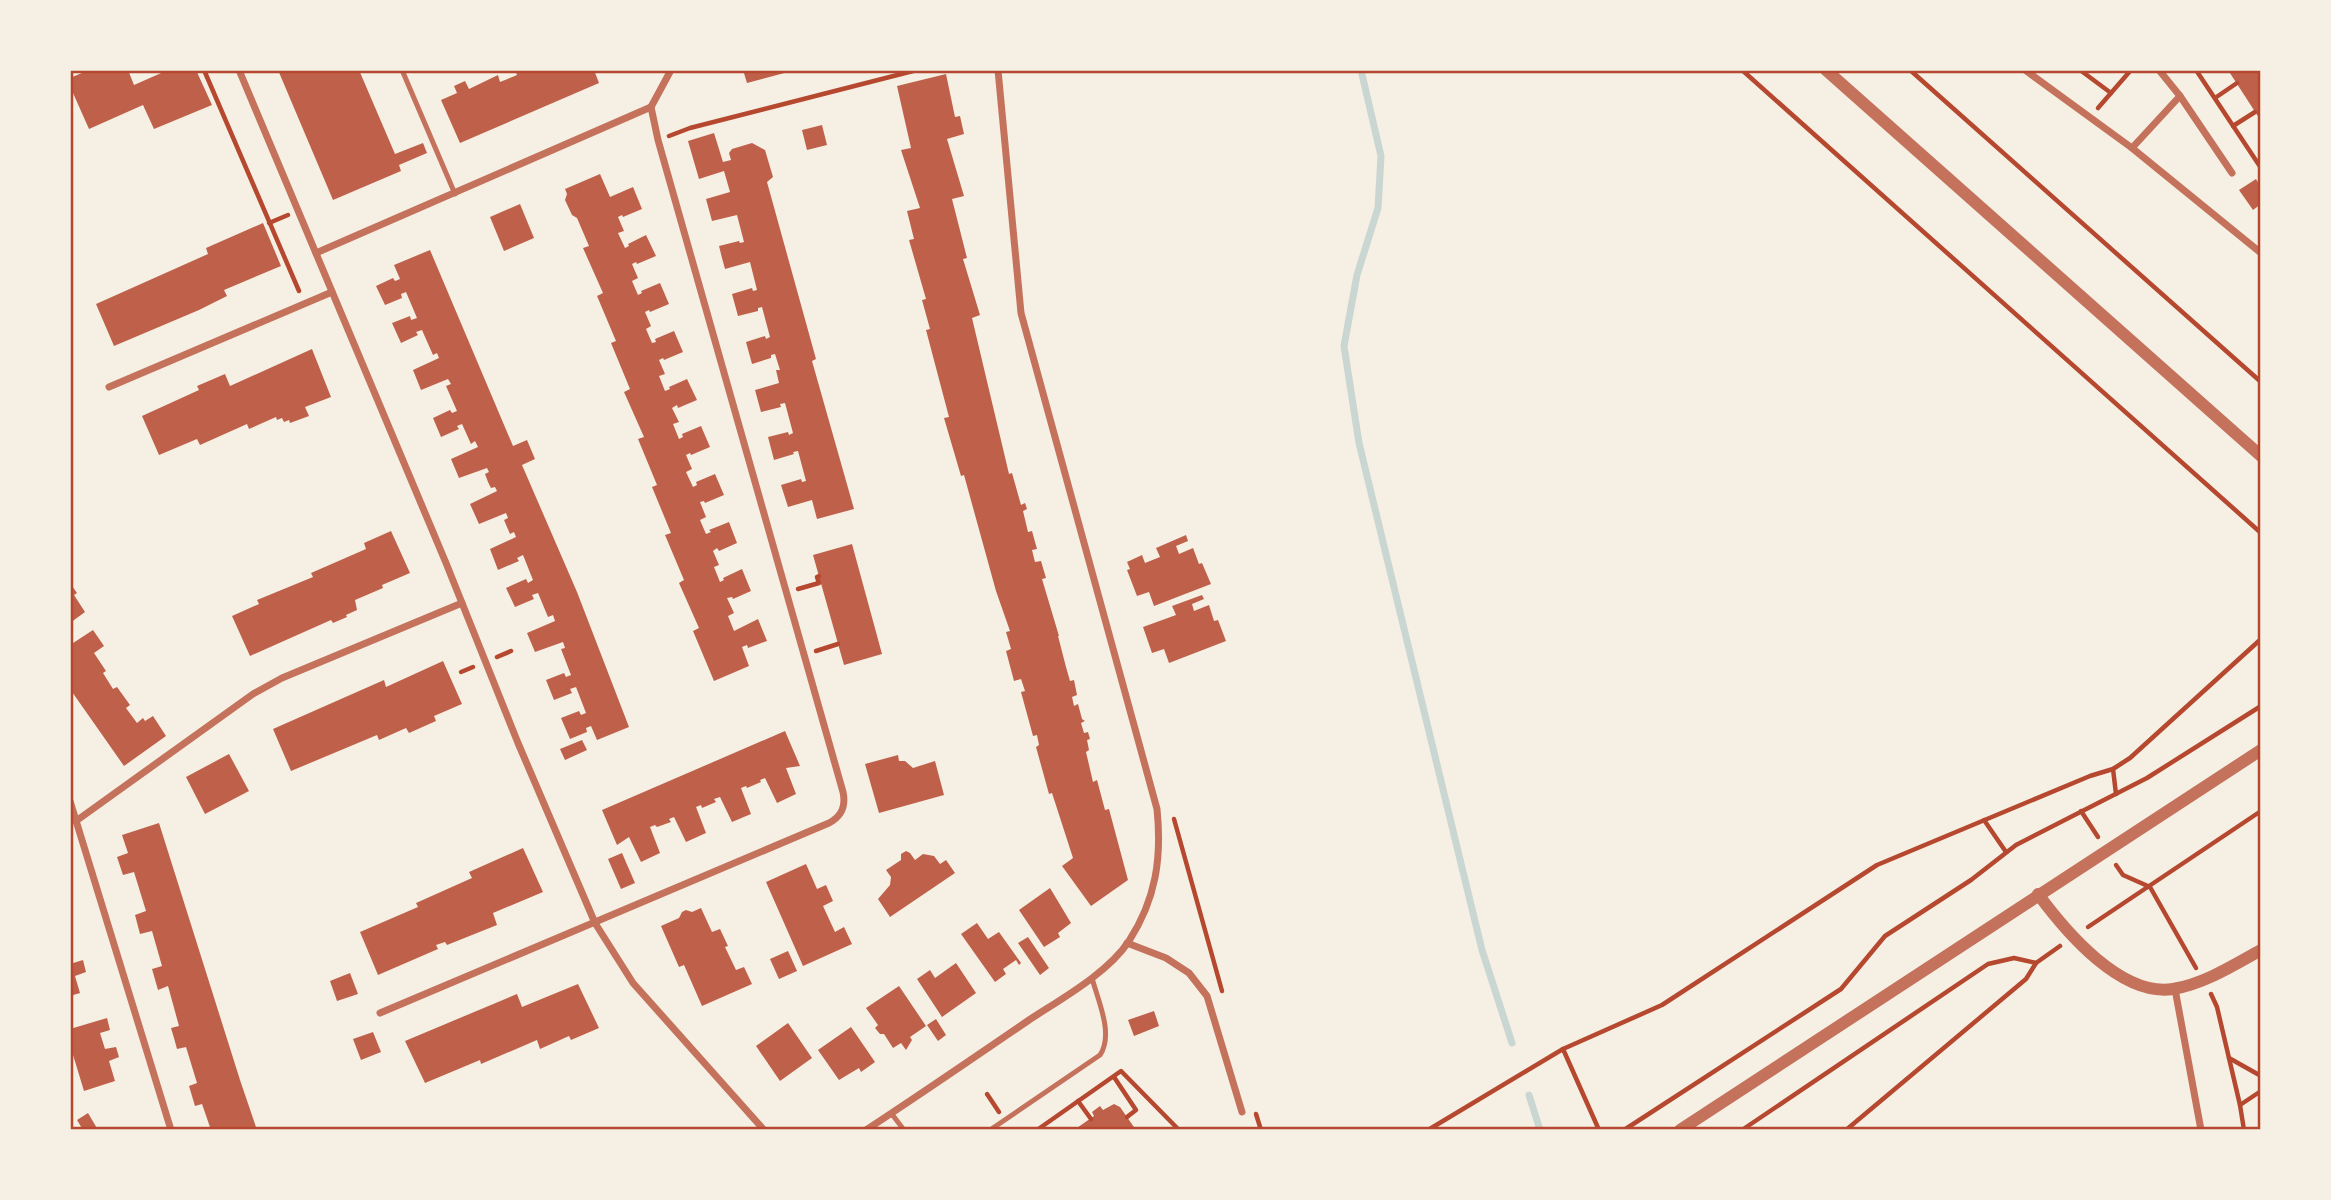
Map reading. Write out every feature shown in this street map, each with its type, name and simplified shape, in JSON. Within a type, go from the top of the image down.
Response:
[{"type":"street","points":[[239,70],[595,923],[633,983],[764,1130]]},
{"type":"street","points":[[316,253],[651,107],[671,70]]},
{"type":"street","points":[[866,1130],[1092,978],[1127,943],[1154,885],[1159,862],[1157,809],[1021,313],[998,70]]},
{"type":"street","points":[[1826,70],[2261,456]]},
{"type":"street","points":[[2025,70],[2132,148],[2261,253]]},
{"type":"street","points":[[2159,70],[2232,173]]},
{"type":"street","points":[[2132,148],[2180,96]]},
{"type":"street","points":[[380,1013],[829,823],[836,819],[844,806],[843,792],[658,140],[651,107]]},
{"type":"street","points":[[109,387],[332,292]]},
{"type":"street","points":[[76,821],[253,694],[282,678],[462,603]]},
{"type":"street","points":[[1680,1130],[2261,750]]},
{"type":"street","points":[[70,801],[171,1130]]},
{"type":"street","points":[[2038,894],[2074,937],[2118,975],[2151,989],[2175,989],[2203,980],[2261,950]]},
{"type":"street","points":[[1127,943],[1166,958],[1189,973],[1208,996],[1242,1112]]},
{"type":"street","points":[[2175,989],[2201,1130]]},
{"type":"lane","points":[[402,70],[455,194]]},
{"type":"lane","points":[[990,1130],[1100,1055],[1105,1045],[1106,1033],[1092,978]]},
{"type":"lane","points":[[891,1113],[904,1130]]},
{"type":"path","points":[[204,70],[304,304]]},
{"type":"path","points":[[658,140],[690,128],[917,70]]},
{"type":"path","points":[[1742,70],[2261,533]]},
{"type":"path","points":[[1910,70],[2261,382]]},
{"type":"path","points":[[2080,70],[2111,93],[2131,70]]},
{"type":"path","points":[[2196,70],[2261,169]]},
{"type":"path","points":[[2215,98],[2236,83]]},
{"type":"path","points":[[2233,126],[2255,112]]},
{"type":"path","points":[[798,589],[819,583],[819,576]]},
{"type":"path","points":[[1428,1130],[1563,1049],[1662,1005],[1877,865],[2090,776],[2113,769],[2130,758],[2261,639]]},
{"type":"path","points":[[815,651],[838,644]]},
{"type":"path","points":[[1624,1130],[1841,989],[1885,936],[1971,880],[2006,852],[2183,757],[2261,706]]},
{"type":"path","points":[[2113,769],[2116,794]]},
{"type":"path","points":[[1846,1130],[2026,979],[2036,963],[2261,811]]},
{"type":"path","points":[[1174,819],[1223,994]]},
{"type":"path","points":[[1984,820],[2006,852]]},
{"type":"path","points":[[2150,887],[2217,1007],[2244,1130]]},
{"type":"path","points":[[1742,1130],[1988,964],[2014,958],[2036,963]]},
{"type":"path","points":[[1563,1049],[1599,1130]]},
{"type":"path","points":[[2229,1058],[2261,1076]]},
{"type":"path","points":[[1037,1130],[1121,1071],[1179,1130]]},
{"type":"path","points":[[1114,1077],[1136,1110],[1127,1116]]},
{"type":"path","points":[[2240,1105],[2261,1091]]},
{"type":"path","points":[[1079,1101],[1091,1119]]},
{"type":"path","points":[[1255,1108],[1261,1130]]},
{"type":"building","points":[[89,70],[128,70],[134,85],[168,70],[196,70],[212,105],[154,129],[143,105],[89,129],[73,93],[70,95],[70,78]]},
{"type":"building","points":[[278,70],[359,70],[395,154],[423,143],[427,153],[399,165],[401,171],[333,200]]},
{"type":"building","points":[[515,70],[594,70],[599,83],[460,143],[441,100],[457,93],[454,86],[465,81],[469,89],[498,75],[500,82],[517,75]]},
{"type":"building","points":[[743,70],[792,70],[792,71],[747,83]]},
{"type":"building","points":[[2228,70],[2261,70],[2261,121]]},
{"type":"building","points":[[946,74],[955,117],[960,116],[964,134],[947,139],[964,196],[952,199],[967,258],[963,259],[980,315],[972,318],[1009,474],[1012,473],[1021,505],[1025,503],[1027,509],[1023,511],[1028,532],[1032,531],[1037,549],[1032,550],[1035,562],[1041,561],[1046,578],[1042,579],[1066,667],[1070,681],[1074,680],[1077,695],[1072,697],[1074,706],[1078,704],[1085,721],[1081,723],[1084,733],[1088,732],[1090,739],[1087,740],[1089,750],[1086,752],[1093,782],[1097,780],[1105,810],[1109,809],[1128,880],[1091,906],[1062,866],[1073,858],[1052,793],[1049,794],[1036,747],[1039,745],[1037,735],[1033,736],[1021,692],[1025,691],[1021,679],[1014,681],[1006,651],[1011,649],[1006,632],[1010,631],[996,591],[964,475],[961,476],[944,418],[949,417],[926,330],[930,329],[922,300],[926,299],[909,240],[914,239],[907,211],[920,208],[901,150],[911,148],[897,86]]},
{"type":"building","points":[[822,125],[827,145],[807,150],[802,130]]},
{"type":"building","points":[[714,133],[723,162],[731,160],[729,153],[732,149],[752,143],[765,150],[773,177],[767,182],[816,359],[812,361],[854,509],[817,519],[812,500],[788,507],[781,485],[801,479],[802,482],[806,481],[798,451],[774,460],[768,437],[793,433],[785,403],[780,404],[781,407],[761,412],[755,390],[779,383],[776,370],[780,370],[775,354],[752,364],[746,342],[770,337],[762,307],[758,308],[758,311],[738,316],[732,294],[752,288],[753,291],[757,290],[750,262],[725,269],[719,246],[744,242],[737,215],[712,221],[706,199],[730,192],[724,171],[699,179],[688,141]]},
{"type":"building","points":[[600,174],[610,197],[633,187],[642,209],[618,217],[624,231],[618,233],[625,248],[646,235],[656,256],[632,264],[638,278],[632,281],[638,295],[660,283],[669,304],[645,312],[651,326],[646,329],[652,343],[674,331],[683,352],[659,360],[665,374],[659,376],[665,391],[687,379],[697,400],[672,408],[679,422],[673,424],[679,439],[683,437],[682,434],[701,426],[710,447],[686,455],[692,469],[686,472],[693,487],[697,485],[696,482],[715,474],[724,495],[705,503],[700,502],[706,517],[700,520],[706,534],[711,532],[709,530],[729,522],[737,543],[713,551],[719,565],[714,567],[720,582],[742,569],[751,591],[733,599],[727,598],[734,613],[728,616],[734,631],[758,619],[767,641],[748,648],[747,645],[742,647],[749,666],[714,681],[693,631],[699,628],[679,583],[684,580],[665,535],[671,533],[652,487],[657,485],[638,439],[644,437],[624,392],[630,389],[611,343],[616,341],[597,296],[603,293],[583,248],[589,246],[577,218],[572,215],[565,200],[565,189]]},
{"type":"building","points":[[2256,179],[2261,187],[2261,204],[2253,210],[2239,190]]},
{"type":"building","points":[[520,204],[534,238],[504,251],[490,217]]},
{"type":"building","points":[[263,223],[281,266],[224,290],[227,296],[199,310],[114,346],[96,304],[208,254],[206,248]]},
{"type":"building","points":[[430,250],[513,446],[527,440],[535,459],[522,465],[577,592],[629,727],[597,740],[591,726],[586,728],[587,732],[570,739],[561,718],[579,711],[581,715],[586,713],[576,687],[570,689],[572,693],[554,700],[546,680],[564,673],[566,677],[571,675],[561,649],[565,648],[563,642],[535,652],[527,633],[555,621],[553,615],[548,617],[538,593],[532,595],[534,599],[515,607],[506,588],[526,579],[528,583],[533,580],[523,555],[517,558],[519,561],[498,570],[490,549],[516,537],[514,532],[510,534],[504,520],[508,518],[506,513],[479,524],[470,504],[497,491],[495,487],[491,488],[488,482],[485,474],[489,472],[487,468],[459,478],[451,459],[478,447],[475,441],[471,444],[462,424],[457,426],[459,429],[441,437],[433,418],[450,410],[452,413],[457,411],[446,386],[451,384],[448,379],[421,390],[413,370],[439,358],[437,353],[433,355],[422,330],[416,332],[418,335],[401,343],[392,323],[410,316],[411,320],[417,318],[406,292],[401,294],[402,298],[385,305],[376,286],[393,278],[395,281],[400,279],[394,265]]},
{"type":"building","points":[[312,349],[331,397],[305,407],[309,416],[290,423],[289,420],[284,422],[282,418],[277,420],[276,417],[249,429],[247,424],[200,445],[197,439],[159,455],[142,416],[199,390],[197,386],[225,374],[230,386]]},
{"type":"building","points":[[391,531],[410,573],[355,600],[357,610],[346,615],[347,617],[333,623],[331,620],[250,656],[232,616],[259,604],[257,600],[313,577],[311,573],[366,549],[364,543]]},
{"type":"building","points":[[1186,535],[1188,541],[1176,546],[1179,554],[1193,548],[1211,584],[1154,606],[1149,592],[1137,596],[1127,570],[1130,569],[1127,562],[1142,555],[1145,563],[1160,557],[1156,548]]},
{"type":"building","points":[[852,544],[882,654],[844,665],[813,555]]},
{"type":"building","points":[[70,583],[85,612],[70,623]]},
{"type":"building","points":[[1202,595],[1204,599],[1192,604],[1194,611],[1209,605],[1214,621],[1218,620],[1226,641],[1169,663],[1164,649],[1152,653],[1143,627],[1176,615],[1172,606]]},
{"type":"building","points":[[93,630],[104,646],[94,653],[106,671],[103,673],[113,689],[117,687],[130,705],[126,708],[137,723],[143,718],[145,721],[153,716],[166,736],[124,766],[70,689],[70,645]]},
{"type":"building","points":[[443,661],[462,704],[434,716],[436,721],[409,733],[406,728],[379,740],[377,735],[291,771],[273,729],[384,680],[386,687]]},
{"type":"building","points":[[785,731],[800,766],[786,768],[796,794],[777,803],[765,778],[747,788],[741,788],[751,814],[732,822],[720,797],[714,799],[716,802],[702,808],[701,805],[696,807],[706,833],[686,842],[674,817],[669,819],[671,822],[650,827],[660,853],[641,862],[629,837],[617,845],[602,810]]},
{"type":"building","points":[[582,740],[587,750],[565,760],[560,749]]},
{"type":"building","points":[[229,754],[249,791],[205,814],[186,777]]},
{"type":"building","points":[[898,755],[899,761],[905,761],[913,768],[935,761],[944,795],[879,813],[865,764]]},
{"type":"building","points":[[159,823],[257,1130],[211,1130],[202,1104],[195,1106],[189,1086],[197,1083],[186,1047],[177,1049],[171,1028],[179,1026],[168,986],[158,990],[152,969],[162,966],[152,931],[140,934],[135,915],[146,911],[134,872],[123,875],[117,857],[128,853],[122,835]]},
{"type":"building","points":[[523,848],[543,892],[493,913],[497,925],[447,945],[445,942],[436,945],[438,949],[378,975],[360,932],[418,907],[416,903],[472,878],[469,872]]},
{"type":"building","points":[[906,851],[915,860],[923,854],[934,856],[940,864],[946,860],[955,873],[890,917],[878,899],[890,885],[891,877],[886,870],[901,860],[901,854]]},
{"type":"building","points":[[622,853],[635,883],[621,889],[608,859]]},
{"type":"building","points":[[806,864],[817,889],[826,885],[833,901],[823,906],[835,932],[844,927],[852,944],[803,966],[766,882]]},
{"type":"building","points":[[1050,888],[1071,923],[1058,933],[1060,937],[1044,947],[1019,910]]},
{"type":"building","points":[[701,908],[712,932],[720,929],[736,970],[744,967],[752,984],[702,1006],[684,965],[679,967],[661,926],[679,918],[686,910],[692,912]]},
{"type":"building","points":[[977,923],[988,939],[999,932],[1021,963],[1019,965],[1016,960],[1003,969],[1006,974],[995,982],[961,934]]},
{"type":"building","points":[[1028,937],[1049,968],[1040,975],[1018,943]]},
{"type":"building","points":[[788,951],[797,971],[779,979],[770,959]]},
{"type":"building","points":[[83,960],[86,972],[75,976],[80,993],[70,996],[70,964]]},
{"type":"building","points":[[956,963],[976,993],[942,1017],[917,979],[930,970],[935,978]]},
{"type":"building","points":[[350,973],[358,994],[337,1001],[330,981]]},
{"type":"building","points":[[578,984],[599,1028],[571,1040],[569,1036],[540,1049],[537,1040],[481,1064],[480,1060],[425,1083],[405,1041],[517,994],[522,1007]]},
{"type":"building","points":[[899,986],[926,1026],[910,1037],[912,1040],[906,1050],[901,1043],[893,1048],[884,1034],[880,1034],[875,1028],[878,1025],[866,1008]]},
{"type":"building","points":[[1154,1011],[1159,1026],[1134,1036],[1128,1020]]},
{"type":"building","points":[[107,1018],[110,1030],[100,1033],[105,1049],[116,1047],[119,1057],[109,1061],[115,1081],[84,1091],[70,1045],[70,1029]]},
{"type":"building","points":[[936,1019],[946,1035],[938,1041],[927,1025]]},
{"type":"building","points":[[788,1023],[812,1058],[780,1081],[756,1046]]},
{"type":"building","points":[[851,1027],[875,1062],[861,1072],[859,1068],[839,1080],[818,1050]]},
{"type":"building","points":[[373,1032],[381,1052],[361,1060],[353,1039]]},
{"type":"building","points":[[1114,1104],[1120,1107],[1136,1130],[1074,1130],[1094,1116],[1092,1112],[1100,1106],[1103,1110]]},
{"type":"building","points":[[88,1113],[98,1130],[83,1130],[77,1120]]},
{"type":"waterway","points":[[1361,70],[1381,156],[1378,208],[1357,275],[1344,346],[1359,443],[1482,950],[1512,1043]]},
{"type":"waterway","points":[[1529,1095],[1540,1130]]}]
